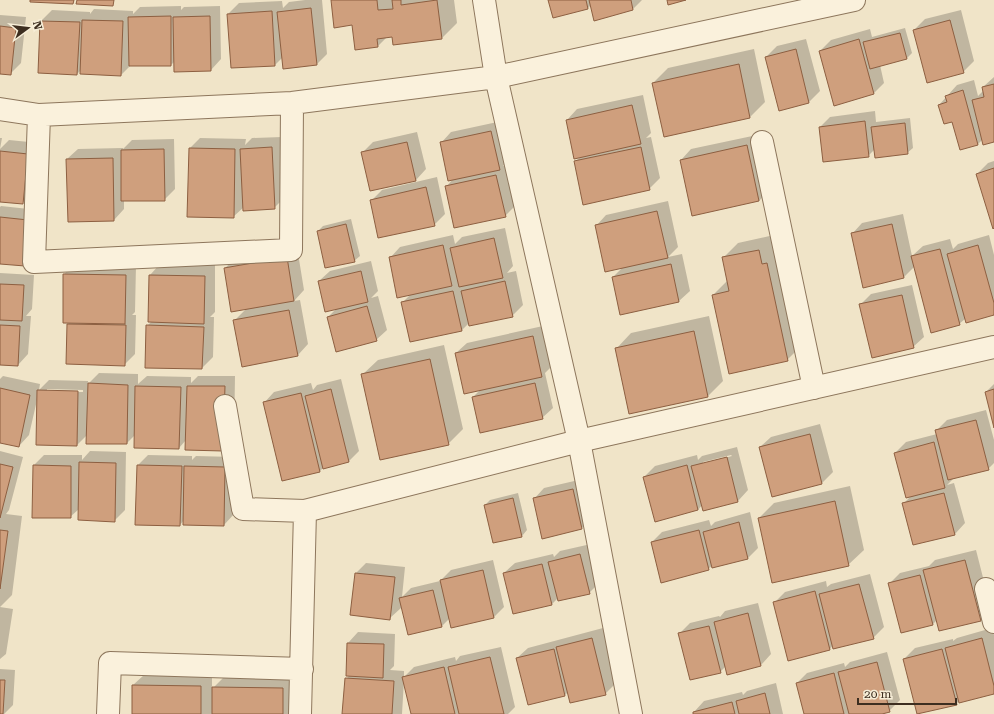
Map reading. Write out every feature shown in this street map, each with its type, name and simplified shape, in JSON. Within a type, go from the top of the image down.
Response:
[{"type":"street","points":[[484,0],[496,77],[579,440],[631,714]]},
{"type":"street","points":[[0,109],[39,115],[292,103],[496,77],[854,0]]},
{"type":"street","points":[[39,115],[34,262],[291,250],[292,103]]},
{"type":"street","points":[[762,142],[814,388]]},
{"type":"street","points":[[225,406],[243,510],[305,511],[579,440],[994,347]]},
{"type":"street","points":[[300,714],[305,511]]},
{"type":"street","points":[[986,590],[994,622]]},
{"type":"street","points":[[108,714],[110,663],[302,670]]},
{"type":"building","points":[[30,0],[74,0],[73,4],[30,2]]},
{"type":"building","points":[[77,0],[114,0],[113,6],[76,4]]},
{"type":"building","points":[[331,0],[377,0],[378,10],[393,9],[392,0],[401,0],[401,5],[437,0],[442,39],[393,45],[392,37],[377,39],[378,47],[355,50],[352,25],[334,28]]},
{"type":"building","points":[[548,0],[586,0],[588,9],[553,18]]},
{"type":"building","points":[[589,0],[631,0],[633,10],[594,21]]},
{"type":"building","points":[[667,0],[686,0],[668,5]]},
{"type":"building","points":[[311,8],[317,65],[283,69],[277,12]]},
{"type":"building","points":[[272,11],[275,66],[231,68],[227,14]]},
{"type":"building","points":[[171,16],[171,66],[129,66],[128,17]]},
{"type":"building","points":[[210,16],[211,71],[174,72],[173,17]]},
{"type":"building","points":[[82,20],[123,21],[121,76],[80,74]]},
{"type":"building","points":[[950,20],[964,73],[927,83],[913,30]]},
{"type":"building","points":[[40,21],[80,22],[77,75],[38,73]]},
{"type":"building","points":[[0,26],[16,28],[11,75],[0,74]]},
{"type":"building","points":[[900,33],[907,59],[870,69],[863,42]]},
{"type":"building","points":[[859,39],[874,94],[834,106],[819,51]]},
{"type":"building","points":[[796,49],[809,103],[779,111],[765,57]]},
{"type":"building","points":[[739,64],[750,118],[664,137],[652,83]]},
{"type":"building","points":[[994,84],[994,142],[983,145],[972,100],[984,97],[982,87]]},
{"type":"building","points":[[963,90],[978,145],[960,150],[952,122],[944,124],[938,105],[947,102],[945,96]]},
{"type":"building","points":[[632,105],[641,144],[574,159],[566,120]]},
{"type":"building","points":[[865,121],[869,157],[823,162],[819,127]]},
{"type":"building","points":[[905,123],[908,154],[875,158],[871,127]]},
{"type":"building","points":[[491,131],[500,170],[448,181],[440,142]]},
{"type":"building","points":[[407,142],[416,181],[370,191],[361,152]]},
{"type":"building","points":[[747,145],[759,201],[692,216],[680,160]]},
{"type":"building","points":[[272,147],[275,209],[243,211],[240,149]]},
{"type":"building","points":[[641,147],[650,190],[583,205],[574,161]]},
{"type":"building","points":[[189,148],[235,149],[234,218],[187,217]]},
{"type":"building","points":[[164,149],[165,201],[121,201],[121,150]]},
{"type":"building","points":[[0,151],[28,154],[23,204],[0,202]]},
{"type":"building","points":[[113,158],[114,221],[68,222],[66,159]]},
{"type":"building","points":[[994,168],[994,228],[993,229],[976,174]]},
{"type":"building","points":[[496,175],[506,217],[454,228],[445,186]]},
{"type":"building","points":[[426,187],[435,226],[378,238],[370,200]]},
{"type":"building","points":[[657,211],[668,258],[605,272],[595,225]]},
{"type":"building","points":[[0,217],[28,220],[25,266],[0,264]]},
{"type":"building","points":[[346,224],[355,262],[325,268],[317,231]]},
{"type":"building","points":[[892,224],[904,278],[863,288],[851,233]]},
{"type":"building","points":[[494,238],[503,278],[459,287],[450,248]]},
{"type":"building","points":[[443,245],[452,286],[397,298],[389,257]]},
{"type":"building","points":[[978,245],[994,303],[994,315],[966,323],[947,254]]},
{"type":"building","points":[[940,249],[960,325],[931,333],[911,256]]},
{"type":"building","points":[[759,250],[762,264],[767,263],[788,361],[729,374],[712,295],[729,291],[722,257]]},
{"type":"building","points":[[287,257],[294,301],[231,312],[224,268]]},
{"type":"building","points":[[671,264],[679,302],[620,315],[612,277]]},
{"type":"building","points":[[361,271],[368,302],[325,312],[318,281]]},
{"type":"building","points":[[63,274],[126,275],[125,324],[63,323]]},
{"type":"building","points":[[149,275],[205,276],[204,324],[148,322]]},
{"type":"building","points":[[505,281],[513,317],[469,326],[461,291]]},
{"type":"building","points":[[0,284],[24,285],[22,321],[0,320]]},
{"type":"building","points":[[453,291],[462,331],[410,342],[401,302]]},
{"type":"building","points":[[902,295],[914,348],[872,358],[859,304]]},
{"type":"building","points":[[367,306],[377,341],[336,352],[327,317]]},
{"type":"building","points":[[289,310],[298,356],[242,367],[233,320]]},
{"type":"building","points":[[67,324],[126,325],[125,366],[66,364]]},
{"type":"building","points":[[0,325],[20,326],[18,366],[0,365]]},
{"type":"building","points":[[146,325],[204,327],[202,369],[145,368]]},
{"type":"building","points":[[694,331],[708,397],[629,414],[615,348]]},
{"type":"building","points":[[533,336],[542,377],[464,394],[455,353]]},
{"type":"building","points":[[430,359],[449,445],[380,460],[361,374]]},
{"type":"building","points":[[88,383],[128,385],[127,444],[86,444]]},
{"type":"building","points":[[535,383],[543,419],[480,433],[472,397]]},
{"type":"building","points":[[135,386],[181,387],[179,449],[134,448]]},
{"type":"building","points":[[187,386],[225,386],[223,451],[185,450]]},
{"type":"building","points":[[0,388],[30,395],[19,447],[0,443]]},
{"type":"building","points":[[331,389],[349,462],[323,469],[305,396]]},
{"type":"building","points":[[994,389],[994,428],[985,392]]},
{"type":"building","points":[[37,390],[78,391],[77,446],[36,445]]},
{"type":"building","points":[[301,393],[320,472],[282,481],[263,402]]},
{"type":"building","points":[[976,420],[989,470],[948,480],[935,430]]},
{"type":"building","points":[[810,434],[822,484],[772,497],[759,447]]},
{"type":"building","points":[[934,442],[945,488],[906,498],[894,453]]},
{"type":"building","points":[[727,457],[738,502],[703,511],[691,466]]},
{"type":"building","points":[[79,462],[116,463],[115,522],[78,520]]},
{"type":"building","points":[[0,464],[13,467],[0,518]]},
{"type":"building","points":[[33,465],[71,466],[71,518],[32,518]]},
{"type":"building","points":[[137,465],[182,466],[180,526],[135,525]]},
{"type":"building","points":[[687,465],[698,510],[655,522],[643,477]]},
{"type":"building","points":[[184,466],[225,467],[224,526],[183,525]]},
{"type":"building","points":[[573,489],[582,529],[542,539],[533,498]]},
{"type":"building","points":[[944,493],[955,535],[913,545],[902,503]]},
{"type":"building","points":[[513,498],[522,537],[493,543],[484,505]]},
{"type":"building","points":[[835,501],[849,566],[772,583],[758,518]]},
{"type":"building","points":[[739,522],[748,559],[712,568],[703,532]]},
{"type":"building","points":[[0,530],[8,531],[0,589]]},
{"type":"building","points":[[699,530],[709,570],[661,583],[651,542]]},
{"type":"building","points":[[580,554],[590,594],[558,601],[548,562]]},
{"type":"building","points":[[965,560],[981,621],[939,631],[923,570]]},
{"type":"building","points":[[542,564],[552,605],[513,614],[503,573]]},
{"type":"building","points":[[483,570],[494,618],[451,628],[440,580]]},
{"type":"building","points":[[355,573],[395,577],[390,620],[350,615]]},
{"type":"building","points":[[920,575],[933,625],[901,633],[888,583]]},
{"type":"building","points":[[859,584],[874,639],[833,649],[819,594]]},
{"type":"building","points":[[433,590],[442,627],[408,635],[399,598]]},
{"type":"building","points":[[815,591],[830,650],[788,661],[773,602]]},
{"type":"building","points":[[748,613],[761,666],[727,675],[714,622]]},
{"type":"building","points":[[709,626],[721,673],[690,680],[678,633]]},
{"type":"building","points":[[592,638],[606,695],[570,703],[556,647]]},
{"type":"building","points":[[982,638],[994,686],[994,694],[959,703],[945,648]]},
{"type":"building","points":[[347,643],[384,644],[383,678],[346,676]]},
{"type":"building","points":[[554,649],[565,696],[528,705],[516,658]]},
{"type":"building","points":[[942,649],[957,705],[917,714],[903,659]]},
{"type":"building","points":[[490,657],[504,714],[459,714],[448,667]]},
{"type":"building","points":[[877,662],[890,712],[882,714],[849,714],[838,672]]},
{"type":"building","points":[[444,667],[455,714],[411,714],[402,677]]},
{"type":"building","points":[[834,673],[844,714],[804,714],[796,683]]},
{"type":"building","points":[[345,678],[394,681],[392,714],[342,714]]},
{"type":"building","points":[[0,680],[5,680],[3,714],[0,714]]},
{"type":"building","points":[[132,685],[201,686],[201,714],[132,714]]},
{"type":"building","points":[[212,687],[283,688],[283,714],[212,714]]},
{"type":"building","points":[[765,693],[770,714],[739,714],[736,701]]},
{"type":"building","points":[[732,702],[735,714],[693,714],[693,712]]}]
